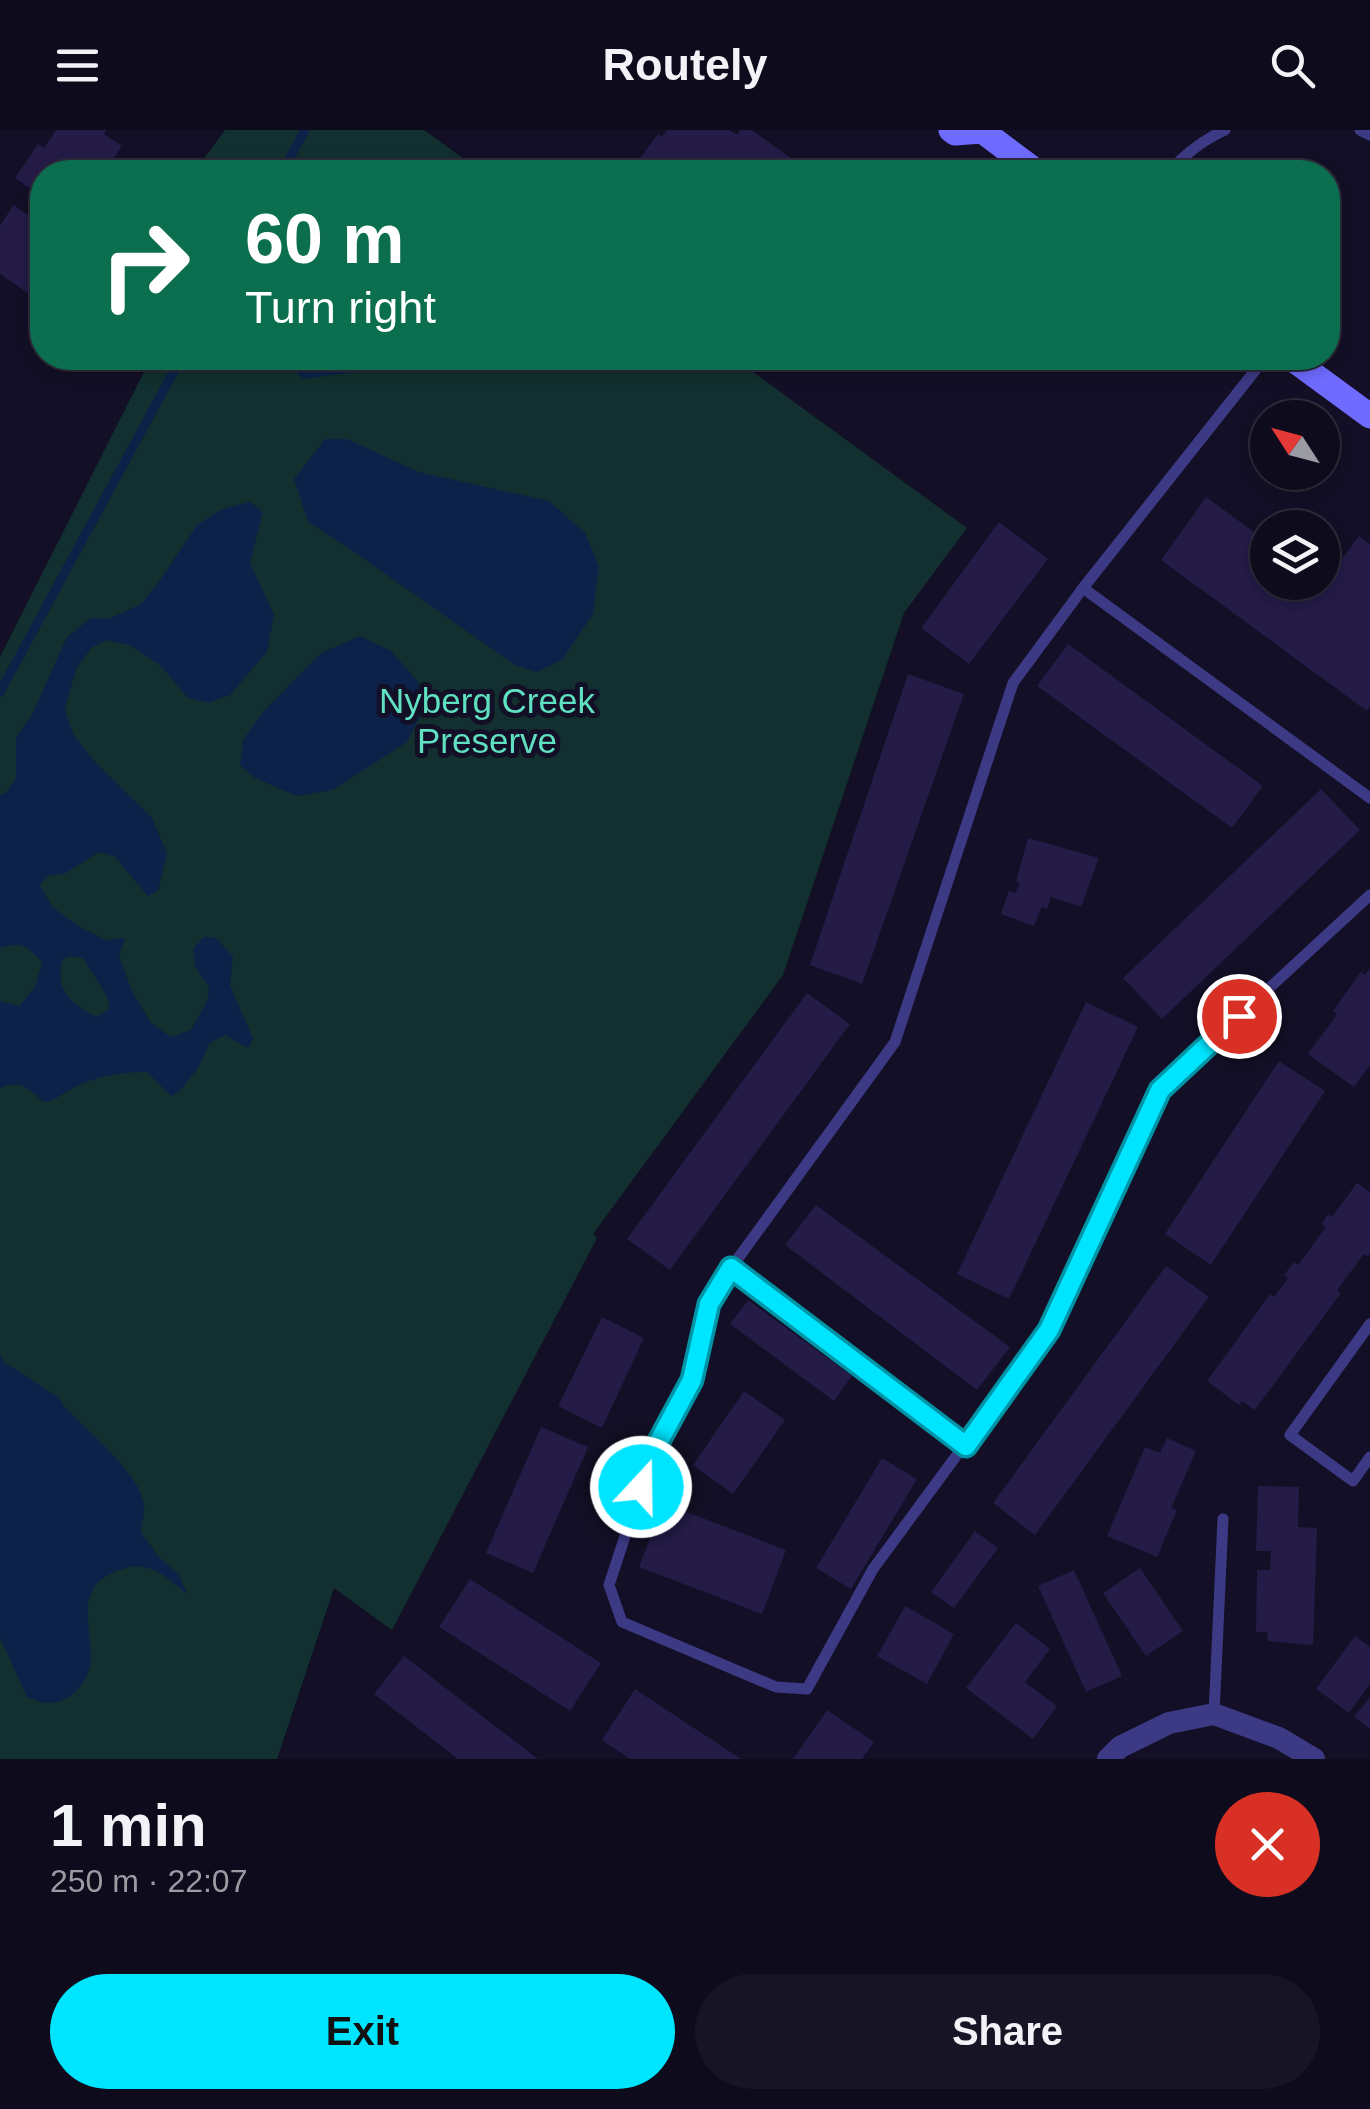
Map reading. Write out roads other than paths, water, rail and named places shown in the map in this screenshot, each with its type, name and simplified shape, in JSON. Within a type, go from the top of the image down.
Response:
[{"type":"main road","points":[[951,130],[981,131],[1021,160]]},
{"type":"main road","points":[[1307,370],[1370,416]]},
{"type":"street","points":[[1108,1759],[1120,1747],[1169,1723],[1214,1714],[1279,1738],[1314,1759]]},
{"type":"lane","points":[[1180,160],[1225,130]]},
{"type":"lane","points":[[1360,130],[1370,135]]},
{"type":"lane","points":[[1256,370],[1083,588],[1014,683],[895,1042],[709,1304],[692,1380],[652,1454],[609,1585],[622,1622],[776,1688],[807,1689],[874,1570],[1049,1330],[1160,1090],[1370,895]]},
{"type":"lane","points":[[1083,588],[1370,798]]},
{"type":"lane","points":[[731,1268],[966,1446]]},
{"type":"lane","points":[[1370,1324],[1290,1435],[1353,1481],[1370,1457]]},
{"type":"lane","points":[[1214,1714],[1223,1519]]},
{"type":"water","points":[[296,370],[365,370],[362,371],[302,379]]},
{"type":"water","points":[[325,439],[347,439],[419,472],[549,501],[585,533],[599,566],[593,614],[562,660],[537,672],[515,665],[308,522],[294,479]]},
{"type":"water","points":[[250,502],[263,512],[250,563],[274,615],[267,652],[230,695],[208,703],[188,698],[160,665],[129,645],[106,640],[91,648],[76,669],[65,709],[73,734],[93,760],[152,818],[167,853],[158,891],[148,896],[114,856],[99,852],[66,873],[48,876],[40,885],[52,907],[80,927],[106,940],[125,938],[119,956],[132,991],[151,1023],[171,1037],[191,1030],[207,1001],[209,987],[195,966],[193,949],[204,937],[216,938],[233,957],[230,985],[253,1039],[248,1048],[225,1035],[210,1043],[198,1068],[171,1096],[147,1072],[97,1078],[44,1102],[19,1085],[0,1088],[0,1001],[19,1006],[35,987],[42,962],[23,946],[0,948],[0,795],[16,778],[16,737],[32,715],[67,637],[91,618],[111,618],[141,604],[197,525],[222,509]],"holes":[[[83,958],[108,998],[109,1009],[97,1017],[80,1007],[63,988],[63,959]]]},
{"type":"water","points":[[360,636],[391,651],[419,683],[421,714],[407,742],[333,790],[297,796],[255,778],[240,765],[243,740],[262,713],[321,653]]},
{"type":"water","points":[[0,1354],[4,1362],[58,1397],[131,1476],[144,1504],[141,1532],[158,1556],[179,1575],[187,1594],[144,1567],[126,1568],[99,1582],[89,1602],[88,1673],[73,1694],[57,1702],[27,1697],[0,1638]]},
{"type":"waterway","points":[[289,160],[305,130]]},
{"type":"waterway","points":[[0,692],[174,370]]},
{"type":"park label","name":"Nyberg Creek Preserve","points":[[487,720]]}]
